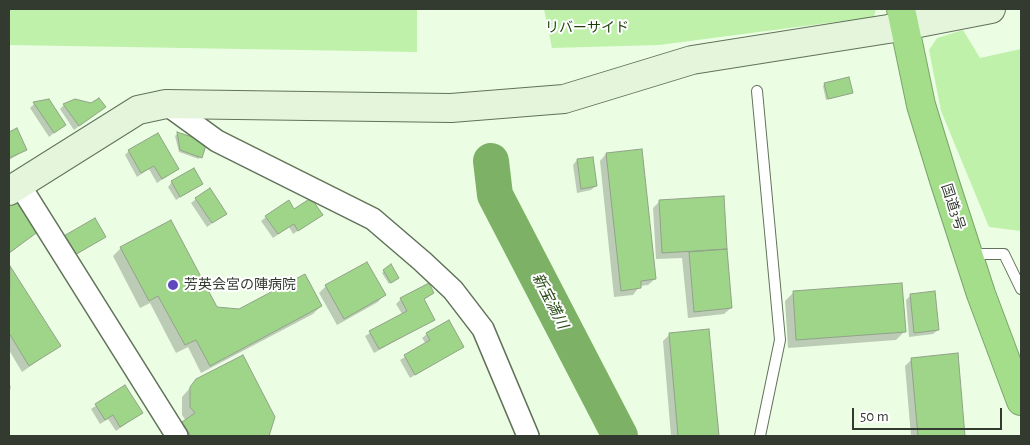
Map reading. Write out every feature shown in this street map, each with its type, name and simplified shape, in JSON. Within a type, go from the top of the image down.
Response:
[{"type":"highway","name":"国道3号","points":[[903,17],[921,105],[968,254],[1021,401]]},
{"type":"street","points":[[177,436],[14,188],[138,110],[166,104],[451,108],[564,99],[692,60],[903,17],[990,9]]},
{"type":"street","points":[[166,104],[217,141],[373,219],[422,261],[453,290],[483,329],[528,436]]},
{"type":"lane","points":[[757,90],[780,340],[760,436]]},
{"type":"lane","points":[[968,254],[1004,254],[1021,289]]},
{"type":"green space","points":[[9,9],[417,9],[417,52],[9,45]]},
{"type":"green space","name":"リバーサイド","points":[[544,9],[876,9],[874,17],[659,45],[552,48]]},
{"type":"green space","points":[[963,30],[980,58],[1021,49],[1021,231],[989,227],[941,111],[929,50],[937,38]]},
{"type":"building","points":[[849,77],[853,93],[828,99],[824,83]]},
{"type":"building","points":[[99,98],[106,107],[79,126],[63,104],[75,99],[91,103]]},
{"type":"building","points":[[49,99],[66,125],[54,133],[33,102]]},
{"type":"building","points":[[17,128],[27,150],[9,158],[9,132]]},
{"type":"building","points":[[177,132],[207,142],[202,158],[180,150]]},
{"type":"building","points":[[158,133],[179,169],[162,179],[154,166],[141,173],[128,150]]},
{"type":"building","points":[[642,149],[656,279],[641,281],[641,288],[621,291],[606,153]]},
{"type":"building","points":[[593,157],[597,186],[581,189],[577,159]]},
{"type":"building","points":[[194,168],[203,184],[180,197],[171,181]]},
{"type":"building","points":[[210,188],[227,214],[212,223],[195,198]]},
{"type":"building","points":[[15,195],[39,231],[9,253],[9,199]]},
{"type":"building","points":[[724,196],[727,249],[662,253],[659,200]]},
{"type":"building","points":[[311,198],[323,215],[298,231],[294,224],[278,234],[265,216],[289,200],[294,209]]},
{"type":"building","points":[[95,218],[106,237],[73,256],[62,237]]},
{"type":"building","name":"芳英会宮の陣病院","points":[[171,220],[217,307],[239,309],[305,274],[322,306],[210,366],[196,340],[185,345],[158,296],[149,301],[120,247]]},
{"type":"building","points":[[727,249],[732,308],[694,312],[689,252]]},
{"type":"building","points":[[367,262],[386,295],[344,319],[325,285]]},
{"type":"building","points":[[391,264],[399,278],[391,283],[383,270]]},
{"type":"building","points":[[10,266],[61,346],[29,366],[9,333]]},
{"type":"building","points":[[429,283],[434,293],[424,299],[435,320],[379,349],[369,331],[407,311],[400,298]]},
{"type":"building","points":[[902,283],[906,332],[796,340],[793,291]]},
{"type":"building","points":[[935,291],[939,330],[914,333],[910,294]]},
{"type":"building","points":[[449,320],[464,347],[415,375],[404,355],[430,340],[426,333]]},
{"type":"building","points":[[709,329],[719,436],[678,436],[669,333]]},
{"type":"building","points":[[958,353],[965,436],[918,436],[911,358]]},
{"type":"building","points":[[243,355],[275,417],[269,436],[191,436],[182,422],[195,413],[190,407],[190,387],[196,379]]},
{"type":"building","points":[[125,385],[143,413],[120,427],[113,415],[105,420],[95,404]]},
{"type":"waterway","name":"新宝満川","points":[[491,161],[495,195],[620,436]]},
{"type":"place","name":"芳英会宮の陣病院","points":[[173,285]]}]
